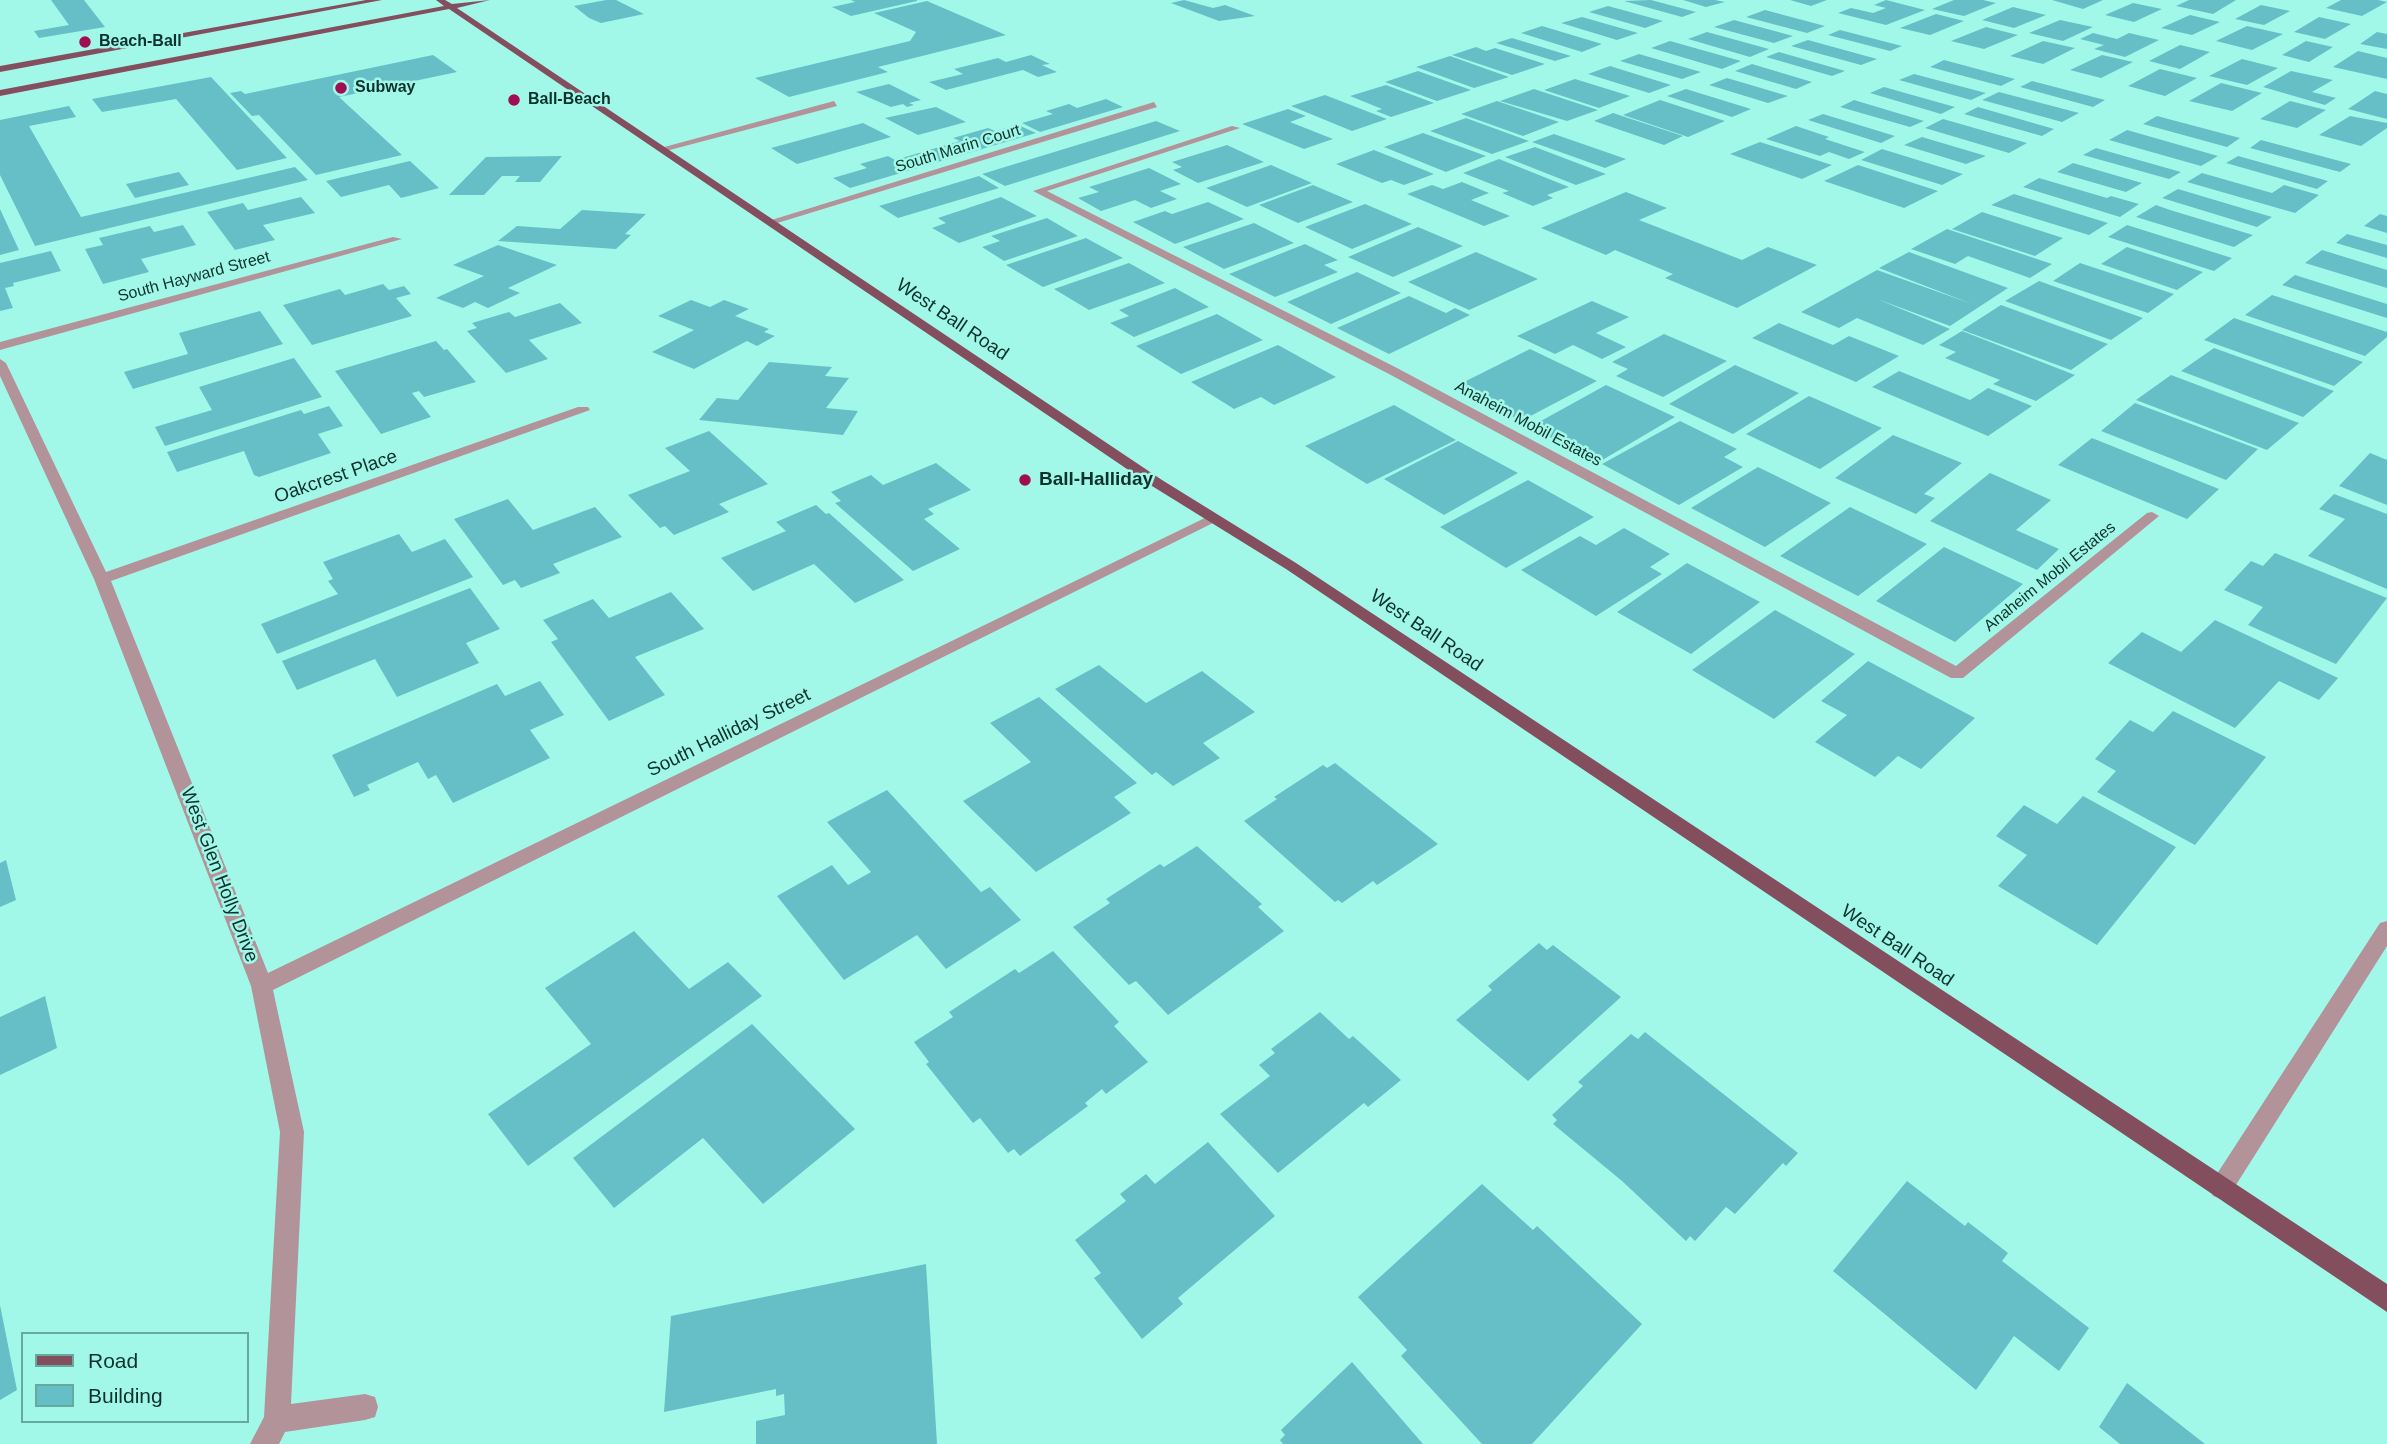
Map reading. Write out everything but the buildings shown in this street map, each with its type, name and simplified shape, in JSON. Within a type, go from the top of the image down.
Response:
[{"type":"main road","points":[[0,69],[379,0]]},
{"type":"main road","name":"West Ball Road","points":[[440,0],[1157,484],[1291,566],[2387,1299]]},
{"type":"main road","points":[[0,93],[486,0]]},
{"type":"street","points":[[662,149],[834,104]]},
{"type":"street","name":"South Marin Court","points":[[770,222],[1154,105]]},
{"type":"street","name":"Anaheim Mobil Estates","points":[[1235,128],[1038,191],[1393,371],[1957,674],[2152,516]]},
{"type":"street","name":"South Hayward Street","points":[[0,346],[397,239]]},
{"type":"street","name":"West Glen Holly Drive","points":[[0,363],[102,579],[262,986],[292,1132],[270,1432],[365,1407]]},
{"type":"street","name":"Oakcrest Place","points":[[102,579],[583,410]]},
{"type":"street","name":"South Halliday Street","points":[[262,986],[1214,519]]},
{"type":"street","points":[[2221,1188],[2387,929]]},
{"type":"place","name":"Beach-Ball","points":[[85,42]]},
{"type":"place","name":"Subway","points":[[341,88]]},
{"type":"place","name":"Ball-Beach","points":[[514,100]]},
{"type":"place","name":"Ball-Halliday","points":[[1025,480]]}]
